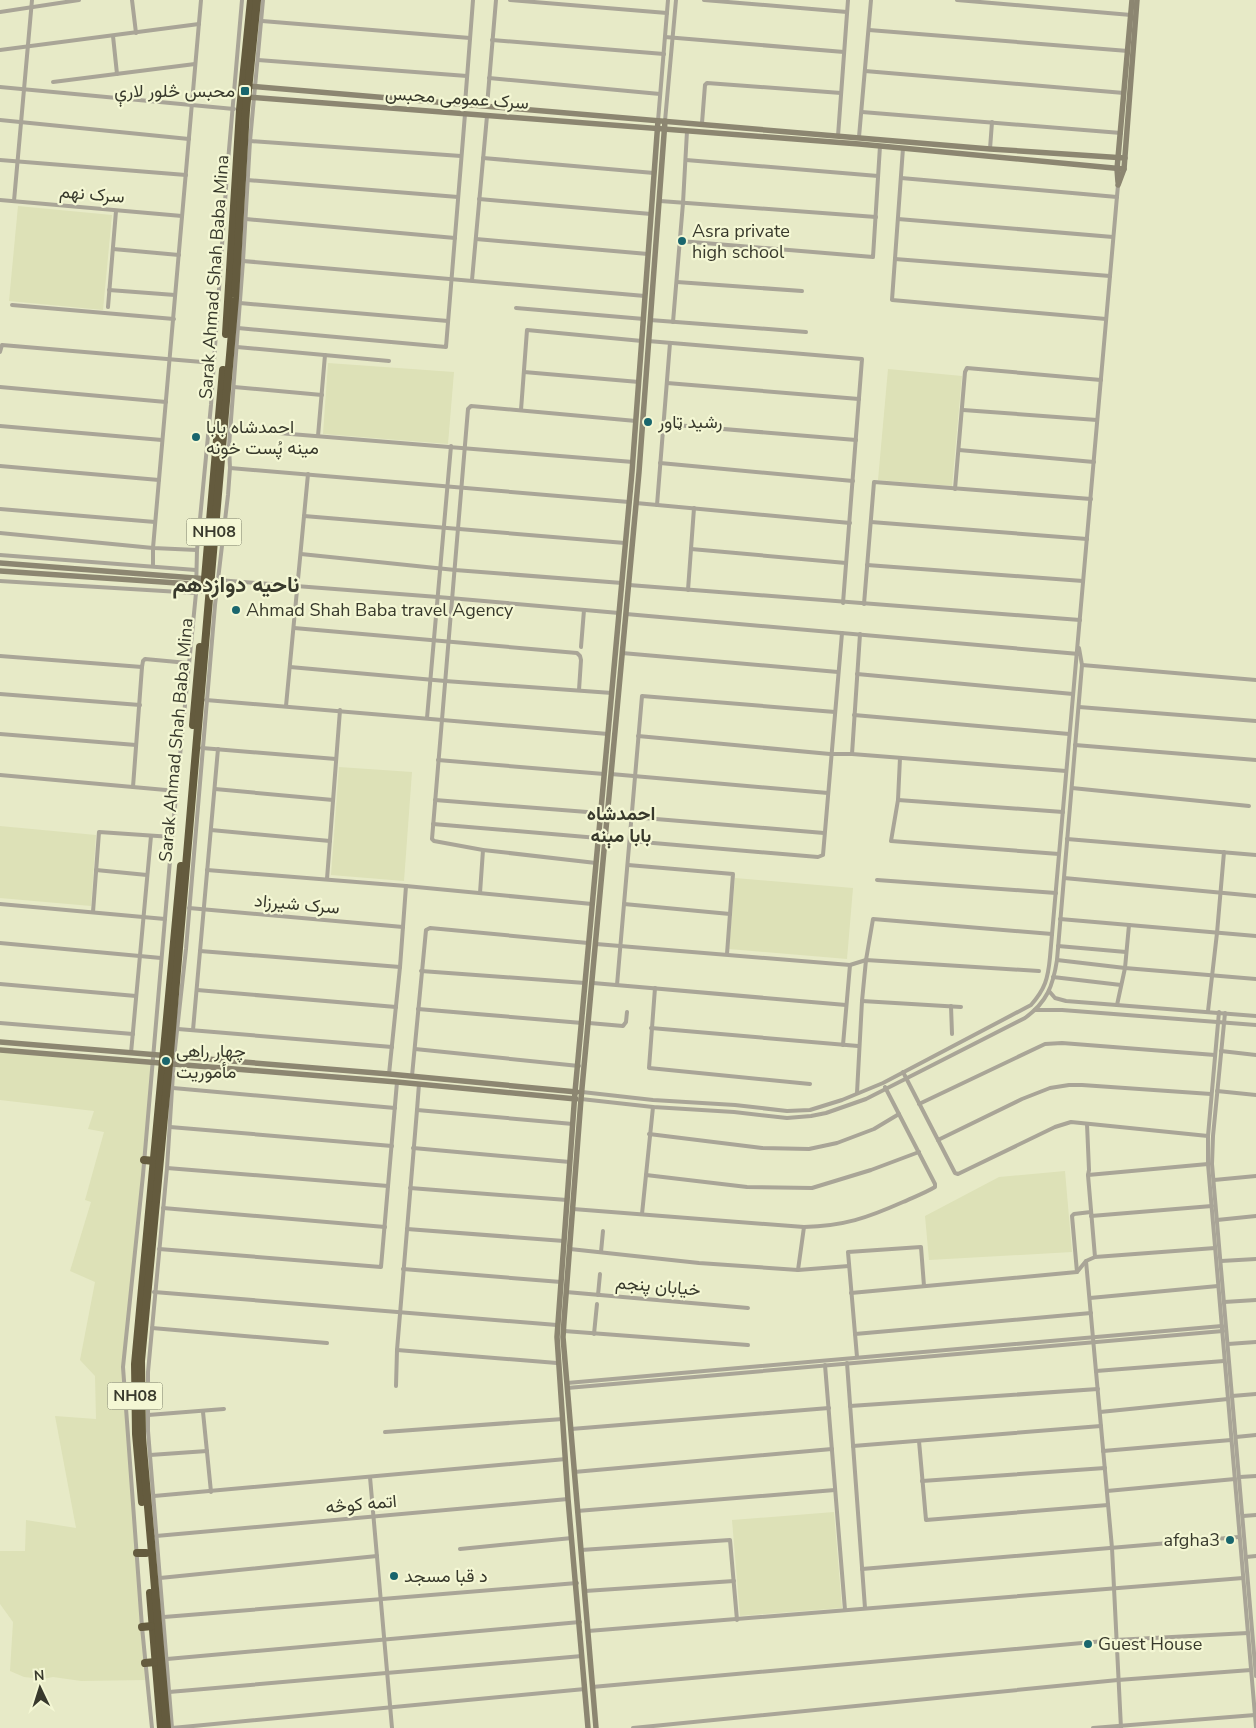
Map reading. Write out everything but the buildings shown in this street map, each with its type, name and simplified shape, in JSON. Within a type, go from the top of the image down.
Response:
[{"type":"highway","name":"NH08","points":[[167,1728],[140,1409],[143,1336],[204,700],[210,581],[234,298],[240,110],[251,0]]},
{"type":"highway","name":"NH08","points":[[240,110],[251,98],[257,0]]},
{"type":"highway","name":"Sarak Ahmad Shah Baba Mina","points":[[169,1060],[210,581]]},
{"type":"highway","name":"NH08","points":[[161,1728],[146,1552],[131,1418],[154,1161],[169,1060]]},
{"type":"highway","points":[[144,1160],[154,1161]]},
{"type":"highway","points":[[137,1553],[146,1552]]},
{"type":"highway","points":[[142,1627],[152,1626]]},
{"type":"highway","points":[[145,1663],[155,1662]]},
{"type":"street","points":[[14,201],[32,0]]},
{"type":"street","points":[[0,12],[79,0]]},
{"type":"street","points":[[132,0],[136,33]]},
{"type":"street","points":[[153,566],[155,522],[174,320],[178,255],[202,0]]},
{"type":"street","points":[[131,1418],[123,1366],[144,1160],[172,837],[196,593],[197,550],[214,363],[226,173],[240,110],[242,0]]},
{"type":"street","points":[[252,86],[258,60],[264,0]]},
{"type":"street","points":[[465,104],[473,0]]},
{"type":"street","points":[[486,106],[496,0]]},
{"type":"street","points":[[510,0],[667,13]]},
{"type":"street","points":[[596,1728],[577,1511],[572,1429],[561,1335],[557,1326],[573,1124],[578,1096],[585,1023],[585,983],[600,813],[612,693],[629,585],[636,502],[645,341],[660,201],[660,94],[668,0]]},
{"type":"street","points":[[661,121],[673,38],[676,0]]},
{"type":"street","points":[[704,0],[847,12]]},
{"type":"street","points":[[838,136],[848,0]]},
{"type":"street","points":[[860,137],[871,0]]},
{"type":"street","points":[[957,0],[1131,15]]},
{"type":"street","points":[[169,1060],[380,1081],[578,1096],[735,1105],[787,1111],[810,1110],[883,1083],[1031,1005],[1041,993],[1048,976],[1078,654],[1113,237],[1121,169],[1121,133],[1132,0]]},
{"type":"street","points":[[1121,158],[1137,0]]},
{"type":"street","points":[[262,21],[470,38]]},
{"type":"street","points":[[0,50],[199,24]]},
{"type":"street","points":[[869,30],[1128,51]]},
{"type":"street","points":[[113,36],[117,74]]},
{"type":"street","points":[[665,37],[844,52]]},
{"type":"street","points":[[492,40],[664,54]]},
{"type":"street","points":[[258,60],[467,76]]},
{"type":"street","points":[[53,82],[195,64]]},
{"type":"street","points":[[865,71],[1124,93]]},
{"type":"street","points":[[489,78],[660,94]]},
{"type":"street","points":[[702,123],[705,85],[707,83],[842,93]]},
{"type":"street","name":"سرک عمومی محبس","points":[[252,86],[1121,158]]},
{"type":"street","points":[[0,87],[240,110]]},
{"type":"street","points":[[210,581],[226,521],[230,468],[229,446],[246,220],[251,98]]},
{"type":"street","name":"سرک عمومی محبس","points":[[251,98],[880,146],[1121,169]]},
{"type":"street","points":[[448,113],[449,103]]},
{"type":"street","points":[[862,112],[1121,133]]},
{"type":"street","points":[[238,328],[446,347],[465,114]]},
{"type":"street","points":[[472,280],[486,116]]},
{"type":"street","points":[[0,120],[189,139]]},
{"type":"street","points":[[990,148],[992,122]]},
{"type":"street","points":[[647,319],[645,296],[654,173],[661,130]]},
{"type":"street","points":[[674,322],[687,131]]},
{"type":"street","points":[[250,141],[461,156]]},
{"type":"street","points":[[680,241],[873,257],[880,146]]},
{"type":"street","points":[[903,148],[892,300],[1106,319]]},
{"type":"street","points":[[483,158],[654,173]]},
{"type":"street","points":[[0,160],[186,175]]},
{"type":"street","points":[[686,160],[878,176]]},
{"type":"street","points":[[901,178],[1117,197]]},
{"type":"street","points":[[247,180],[458,197]]},
{"type":"street","points":[[479,199],[651,214]]},
{"type":"street","name":"سرک نهم","points":[[0,200],[182,216]]},
{"type":"street","points":[[660,201],[876,217]]},
{"type":"street","points":[[108,307],[116,210]]},
{"type":"street","points":[[898,219],[1113,237]]},
{"type":"street","points":[[246,220],[455,238]]},
{"type":"street","points":[[476,239],[648,254]]},
{"type":"street","points":[[112,249],[178,255]]},
{"type":"street","points":[[895,259],[1110,276]]},
{"type":"street","points":[[243,261],[645,296]]},
{"type":"street","points":[[677,282],[802,292]]},
{"type":"street","points":[[109,290],[176,295]]},
{"type":"street","points":[[240,303],[448,321]]},
{"type":"street","points":[[12,305],[174,320]]},
{"type":"street","points":[[516,308],[806,332]]},
{"type":"street","points":[[522,410],[528,330],[862,358],[843,603]]},
{"type":"street","points":[[588,1728],[558,1363],[573,1209],[579,1066],[593,983],[622,653],[622,583],[625,543],[639,382],[645,341]]},
{"type":"street","points":[[656,504],[670,343]]},
{"type":"street","points":[[0,352],[2,345],[214,363]]},
{"type":"street","points":[[237,347],[389,361]]},
{"type":"street","points":[[318,436],[325,355]]},
{"type":"street","points":[[955,489],[965,372],[967,368],[1101,380]]},
{"type":"street","points":[[524,372],[639,382]]},
{"type":"street","points":[[667,383],[859,399]]},
{"type":"street","points":[[0,387],[166,402]]},
{"type":"street","points":[[234,387],[322,395]]},
{"type":"street","points":[[596,863],[483,850],[434,841],[432,839],[465,447],[469,406],[636,421]]},
{"type":"street","points":[[963,410],[1097,420]]},
{"type":"street","points":[[663,424],[856,440]]},
{"type":"street","points":[[0,426],[162,440]]},
{"type":"street","points":[[231,429],[633,462]]},
{"type":"street","points":[[427,718],[451,446]]},
{"type":"street","points":[[959,450],[1094,462]]},
{"type":"street","points":[[660,463],[853,481]]},
{"type":"street","points":[[0,466],[159,480]]},
{"type":"street","points":[[230,468],[629,502]]},
{"type":"street","points":[[286,706],[308,474]]},
{"type":"street","points":[[864,604],[874,482],[1090,499]]},
{"type":"street","points":[[636,502],[850,523]]},
{"type":"street","points":[[688,590],[694,508]]},
{"type":"street","points":[[0,509],[155,522]]},
{"type":"street","points":[[304,516],[625,543]]},
{"type":"street","points":[[871,522],[1087,539]]},
{"type":"street","points":[[0,533],[153,548],[197,550]]},
{"type":"street","points":[[691,549],[846,563]]},
{"type":"street","points":[[300,554],[455,570],[622,583]]},
{"type":"street","points":[[0,555],[196,570]]},
{"type":"street","points":[[0,563],[196,581]]},
{"type":"street","points":[[867,565],[1083,581]]},
{"type":"street","points":[[0,571],[297,586],[453,598],[1078,654]]},
{"type":"street","points":[[0,581],[196,593]]},
{"type":"street","points":[[629,585],[1080,620]]},
{"type":"street","points":[[581,646],[584,610]]},
{"type":"street","points":[[294,628],[577,653],[581,660],[579,690]]},
{"type":"street","points":[[630,841],[818,857],[822,855],[842,633]]},
{"type":"street","points":[[852,754],[860,634]]},
{"type":"street","points":[[622,653],[838,672]]},
{"type":"street","points":[[0,1050],[389,1074],[578,1096],[653,1107],[797,1118],[826,1113],[866,1099],[1025,1018],[1047,996],[1055,978],[1057,960],[1082,665],[1078,654]]},
{"type":"street","points":[[0,656],[142,668]]},
{"type":"street","points":[[133,787],[143,661],[145,659],[188,663]]},
{"type":"street","points":[[1082,665],[1256,680]]},
{"type":"street","points":[[290,667],[430,680],[612,693]]},
{"type":"street","points":[[857,674],[1073,694]]},
{"type":"street","points":[[0,694],[140,705]]},
{"type":"street","points":[[618,985],[642,696],[835,712]]},
{"type":"street","points":[[204,700],[608,734]]},
{"type":"street","points":[[1079,707],[1256,721]]},
{"type":"street","points":[[327,879],[340,710]]},
{"type":"street","points":[[854,714],[1070,734]]},
{"type":"street","points":[[201,726],[202,748],[178,1029],[169,1060],[173,1088],[148,1372],[150,1454],[172,1728],[584,1689]]},
{"type":"street","points":[[0,734],[136,746]]},
{"type":"street","points":[[638,736],[830,754],[852,754],[1066,771]]},
{"type":"street","points":[[607,742],[614,743]]},
{"type":"street","points":[[1075,745],[1256,760]]},
{"type":"street","points":[[202,748],[336,759]]},
{"type":"street","points":[[193,1030],[218,750]]},
{"type":"street","points":[[900,758],[898,800],[891,842],[1059,854]]},
{"type":"street","points":[[438,760],[604,774]]},
{"type":"street","points":[[611,774],[828,793]]},
{"type":"street","points":[[0,776],[177,791]]},
{"type":"street","points":[[215,788],[333,800]]},
{"type":"street","points":[[1072,788],[1249,806]]},
{"type":"street","points":[[434,800],[600,813]]},
{"type":"street","points":[[898,800],[1063,812]]},
{"type":"street","points":[[632,817],[824,833]]},
{"type":"street","points":[[433,824],[598,838]]},
{"type":"street","points":[[211,830],[330,841]]},
{"type":"street","points":[[93,912],[99,832],[172,837]]},
{"type":"street","points":[[131,1053],[151,836]]},
{"type":"street","points":[[1067,839],[1256,855]]},
{"type":"street","points":[[480,893],[483,850]]},
{"type":"street","points":[[1208,1012],[1224,852]]},
{"type":"street","points":[[628,865],[733,874],[726,954]]},
{"type":"street","points":[[96,870],[147,875]]},
{"type":"street","points":[[207,870],[327,879],[592,904]]},
{"type":"street","points":[[1064,878],[1256,896]]},
{"type":"street","points":[[877,880],[1056,893]]},
{"type":"street","points":[[389,1074],[406,886]]},
{"type":"street","points":[[0,904],[165,918]]},
{"type":"street","points":[[624,904],[730,914]]},
{"type":"street","name":"سرک شیرزاد","points":[[189,908],[403,927]]},
{"type":"street","points":[[857,1093],[858,1046],[866,960],[871,922],[875,918],[1052,934]]},
{"type":"street","points":[[1060,919],[1256,936]]},
{"type":"street","points":[[1117,1006],[1125,968],[1129,925]]},
{"type":"street","points":[[412,1076],[424,935],[426,930],[430,928],[588,944]]},
{"type":"street","points":[[0,943],[161,958]]},
{"type":"street","points":[[596,944],[850,965],[866,960],[1039,971]]},
{"type":"street","points":[[1058,946],[1126,952]]},
{"type":"street","points":[[200,951],[400,967]]},
{"type":"street","points":[[1057,960],[1125,968],[1256,979]]},
{"type":"street","points":[[843,1045],[850,965]]},
{"type":"street","points":[[422,971],[585,983]]},
{"type":"street","points":[[1048,976],[1122,985]]},
{"type":"street","points":[[593,983],[846,1005]]},
{"type":"street","points":[[0,984],[136,996]]},
{"type":"street","points":[[655,988],[649,1068],[810,1084]]},
{"type":"street","points":[[197,990],[396,1007]]},
{"type":"street","points":[[1049,991],[1058,1000],[1256,1016]]},
{"type":"street","points":[[862,1001],[961,1007]]},
{"type":"street","points":[[951,1006],[952,1034]]},
{"type":"street","points":[[418,1009],[623,1026],[626,1022],[627,1012]]},
{"type":"street","points":[[1035,1010],[1062,1010],[1256,1025]]},
{"type":"street","points":[[1219,1012],[1208,1136],[1218,1220],[1224,1302],[1224,1360],[1240,1477],[1246,1557],[1248,1633],[1256,1727]]},
{"type":"street","points":[[1225,1013],[1208,1164],[1218,1286],[1228,1344],[1234,1479],[1239,1537],[1243,1578],[1254,1636],[1256,1676]]},
{"type":"street","points":[[0,1023],[133,1034]]},
{"type":"street","points":[[651,1028],[858,1046]]},
{"type":"street","points":[[178,1029],[392,1047]]},
{"type":"street","points":[[0,1042],[131,1053],[153,1059]]},
{"type":"street","points":[[919,1104],[1045,1044],[1062,1043],[1215,1055]]},
{"type":"street","points":[[415,1049],[579,1066]]},
{"type":"street","points":[[1220,1051],[1256,1055]]},
{"type":"street","points":[[903,1072],[955,1173],[958,1174],[1055,1127],[1071,1122],[1208,1136]]},
{"type":"street","points":[[380,1074],[380,1081]]},
{"type":"street","points":[[160,1249],[379,1267],[382,1265],[397,1082]]},
{"type":"street","points":[[573,1209],[804,1226],[827,1226],[847,1223],[876,1214],[933,1189],[936,1184],[883,1083]]},
{"type":"street","points":[[396,1386],[397,1350],[419,1084]]},
{"type":"street","points":[[938,1140],[1022,1099],[1050,1088],[1082,1085],[1211,1094]]},
{"type":"street","points":[[173,1088],[394,1108]]},
{"type":"street","points":[[1216,1091],[1256,1095]]},
{"type":"street","points":[[642,1214],[653,1107]]},
{"type":"street","points":[[417,1110],[573,1124]]},
{"type":"street","points":[[650,1134],[762,1148],[809,1149],[837,1143],[874,1129],[899,1114]]},
{"type":"street","points":[[1087,1124],[1088,1175],[1095,1257]]},
{"type":"street","points":[[170,1127],[392,1146]]},
{"type":"street","points":[[413,1148],[570,1162]]},
{"type":"street","points":[[646,1175],[747,1188],[812,1188],[871,1170],[919,1152]]},
{"type":"street","points":[[1088,1175],[1208,1164]]},
{"type":"street","points":[[167,1168],[388,1186]]},
{"type":"street","points":[[1214,1180],[1256,1176]]},
{"type":"street","points":[[410,1188],[568,1200]]},
{"type":"street","points":[[1077,1272],[1072,1216],[1074,1214],[1212,1206]]},
{"type":"street","points":[[163,1208],[385,1227]]},
{"type":"street","points":[[1218,1220],[1256,1216]]},
{"type":"street","points":[[798,1270],[804,1226]]},
{"type":"street","points":[[407,1229],[564,1241]]},
{"type":"street","points":[[601,1252],[603,1231]]},
{"type":"street","points":[[857,1357],[848,1252],[921,1247],[924,1286]]},
{"type":"street","points":[[852,1294],[1077,1272],[1086,1261],[1095,1257],[1215,1248]]},
{"type":"street","points":[[570,1249],[699,1263],[798,1270],[849,1266]]},
{"type":"street","points":[[1221,1261],[1256,1258]]},
{"type":"street","points":[[1086,1261],[1112,1548],[1115,1640],[1121,1727]]},
{"type":"street","points":[[404,1269],[561,1282]]},
{"type":"street","points":[[598,1295],[600,1274]]},
{"type":"street","points":[[1090,1298],[1218,1286]]},
{"type":"street","points":[[154,1292],[557,1326]]},
{"type":"street","name":"خیابان پنجم","points":[[566,1292],[748,1308]]},
{"type":"street","points":[[1224,1302],[1256,1300]]},
{"type":"street","points":[[594,1334],[597,1304]]},
{"type":"street","points":[[855,1334],[1091,1312]]},
{"type":"street","points":[[152,1328],[327,1343]]},
{"type":"street","points":[[567,1385],[857,1357],[1224,1328]]},
{"type":"street","points":[[561,1335],[594,1334],[748,1345]]},
{"type":"street","points":[[567,1385],[825,1365],[1093,1339]]},
{"type":"street","points":[[1228,1344],[1256,1342]]},
{"type":"street","points":[[397,1350],[558,1363]]},
{"type":"street","points":[[847,1358],[865,1608]]},
{"type":"street","points":[[1096,1371],[1224,1360]]},
{"type":"street","points":[[825,1365],[845,1610]]},
{"type":"street","points":[[850,1406],[1098,1388]]},
{"type":"street","points":[[1100,1412],[1256,1394]]},
{"type":"street","points":[[572,1429],[829,1408]]},
{"type":"street","points":[[148,1415],[224,1410]]},
{"type":"street","points":[[203,1412],[211,1492]]},
{"type":"street","points":[[385,1432],[563,1418]]},
{"type":"street","points":[[853,1446],[1101,1426]]},
{"type":"street","points":[[1236,1437],[1256,1435]]},
{"type":"street","points":[[1103,1451],[1232,1440]]},
{"type":"street","points":[[919,1441],[925,1518],[928,1520],[1108,1505]]},
{"type":"street","points":[[574,1472],[832,1450]]},
{"type":"street","points":[[150,1454],[207,1451]]},
{"type":"street","points":[[134,1454],[137,1553],[152,1728]]},
{"type":"street","points":[[154,1496],[566,1459]]},
{"type":"street","points":[[922,1481],[1105,1468]]},
{"type":"street","points":[[1240,1477],[1256,1476]]},
{"type":"street","points":[[370,1477],[392,1728]]},
{"type":"street","points":[[1107,1491],[1234,1479]]},
{"type":"street","points":[[577,1511],[835,1490]]},
{"type":"street","name":"اتمه کوڅه","points":[[156,1536],[568,1499]]},
{"type":"street","points":[[1243,1516],[1256,1515]]},
{"type":"street","points":[[862,1569],[1239,1537]]},
{"type":"street","points":[[460,1549],[572,1538]]},
{"type":"street","points":[[581,1550],[730,1540],[737,1620]]},
{"type":"street","points":[[160,1578],[377,1556]]},
{"type":"street","points":[[1246,1557],[1256,1556]]},
{"type":"street","points":[[588,1631],[1243,1578]]},
{"type":"street","points":[[585,1591],[734,1581]]},
{"type":"street","points":[[164,1617],[576,1583]]},
{"type":"street","points":[[167,1659],[384,1638],[580,1622]]},
{"type":"street","points":[[592,1687],[1115,1640],[1248,1633]]},
{"type":"street","points":[[169,1692],[582,1656]]},
{"type":"street","points":[[633,1728],[1118,1680],[1251,1670]]},
{"type":"street","points":[[1093,1728],[1255,1715]]},
{"type":"shaded area","points":[[18,206],[112,215],[103,310],[9,301]]},
{"type":"shaded area","points":[[328,363],[454,372],[448,444],[323,434]]},
{"type":"shaded area","points":[[888,369],[962,376],[952,486],[878,480]]},
{"type":"shaded area","points":[[339,767],[412,772],[404,881],[331,875]]},
{"type":"shaded area","points":[[0,826],[96,835],[91,906],[0,898]]},
{"type":"shaded area","points":[[735,878],[853,888],[847,959],[729,949]]},
{"type":"shaded area","points":[[0,1050],[153,1062],[123,1367],[146,1680],[81,1681],[53,1677],[43,1679],[24,1677],[10,1671],[13,1622],[0,1604],[0,1551],[25,1551],[26,1520],[76,1528],[55,1416],[96,1419],[95,1376],[80,1360],[95,1282],[70,1271],[91,1202],[85,1200],[104,1132],[88,1129],[94,1111],[0,1100]]},
{"type":"shaded area","points":[[1065,1171],[1072,1252],[929,1260],[925,1216],[999,1177]]},
{"type":"shaded area","points":[[834,1512],[842,1608],[740,1616],[732,1520]]},
{"type":"place","name":"محبس څلور لارې","points":[[245,91]]},
{"type":"place","name":"Asra private high school","points":[[682,241]]},
{"type":"place","name":"رشید ټاور","points":[[648,422]]},
{"type":"place","name":"احمدشاه بابا مینه پُست خونه","points":[[196,437]]},
{"type":"place","name":"Ahmad Shah Baba travel Agency","points":[[236,610]]},
{"type":"place","name":"چهار راهی مأموریت","points":[[166,1061]]},
{"type":"place","name":"afgha3","points":[[1230,1540]]},
{"type":"place","name":"د قبا مسجد","points":[[394,1576]]},
{"type":"place","name":"Guest House","points":[[1088,1644]]},
{"type":"district","name":"ناحیه دوازدهم","points":[[236,585]]},
{"type":"district","name":"احمدشاه بابا مېنه","points":[[621,825]]}]
